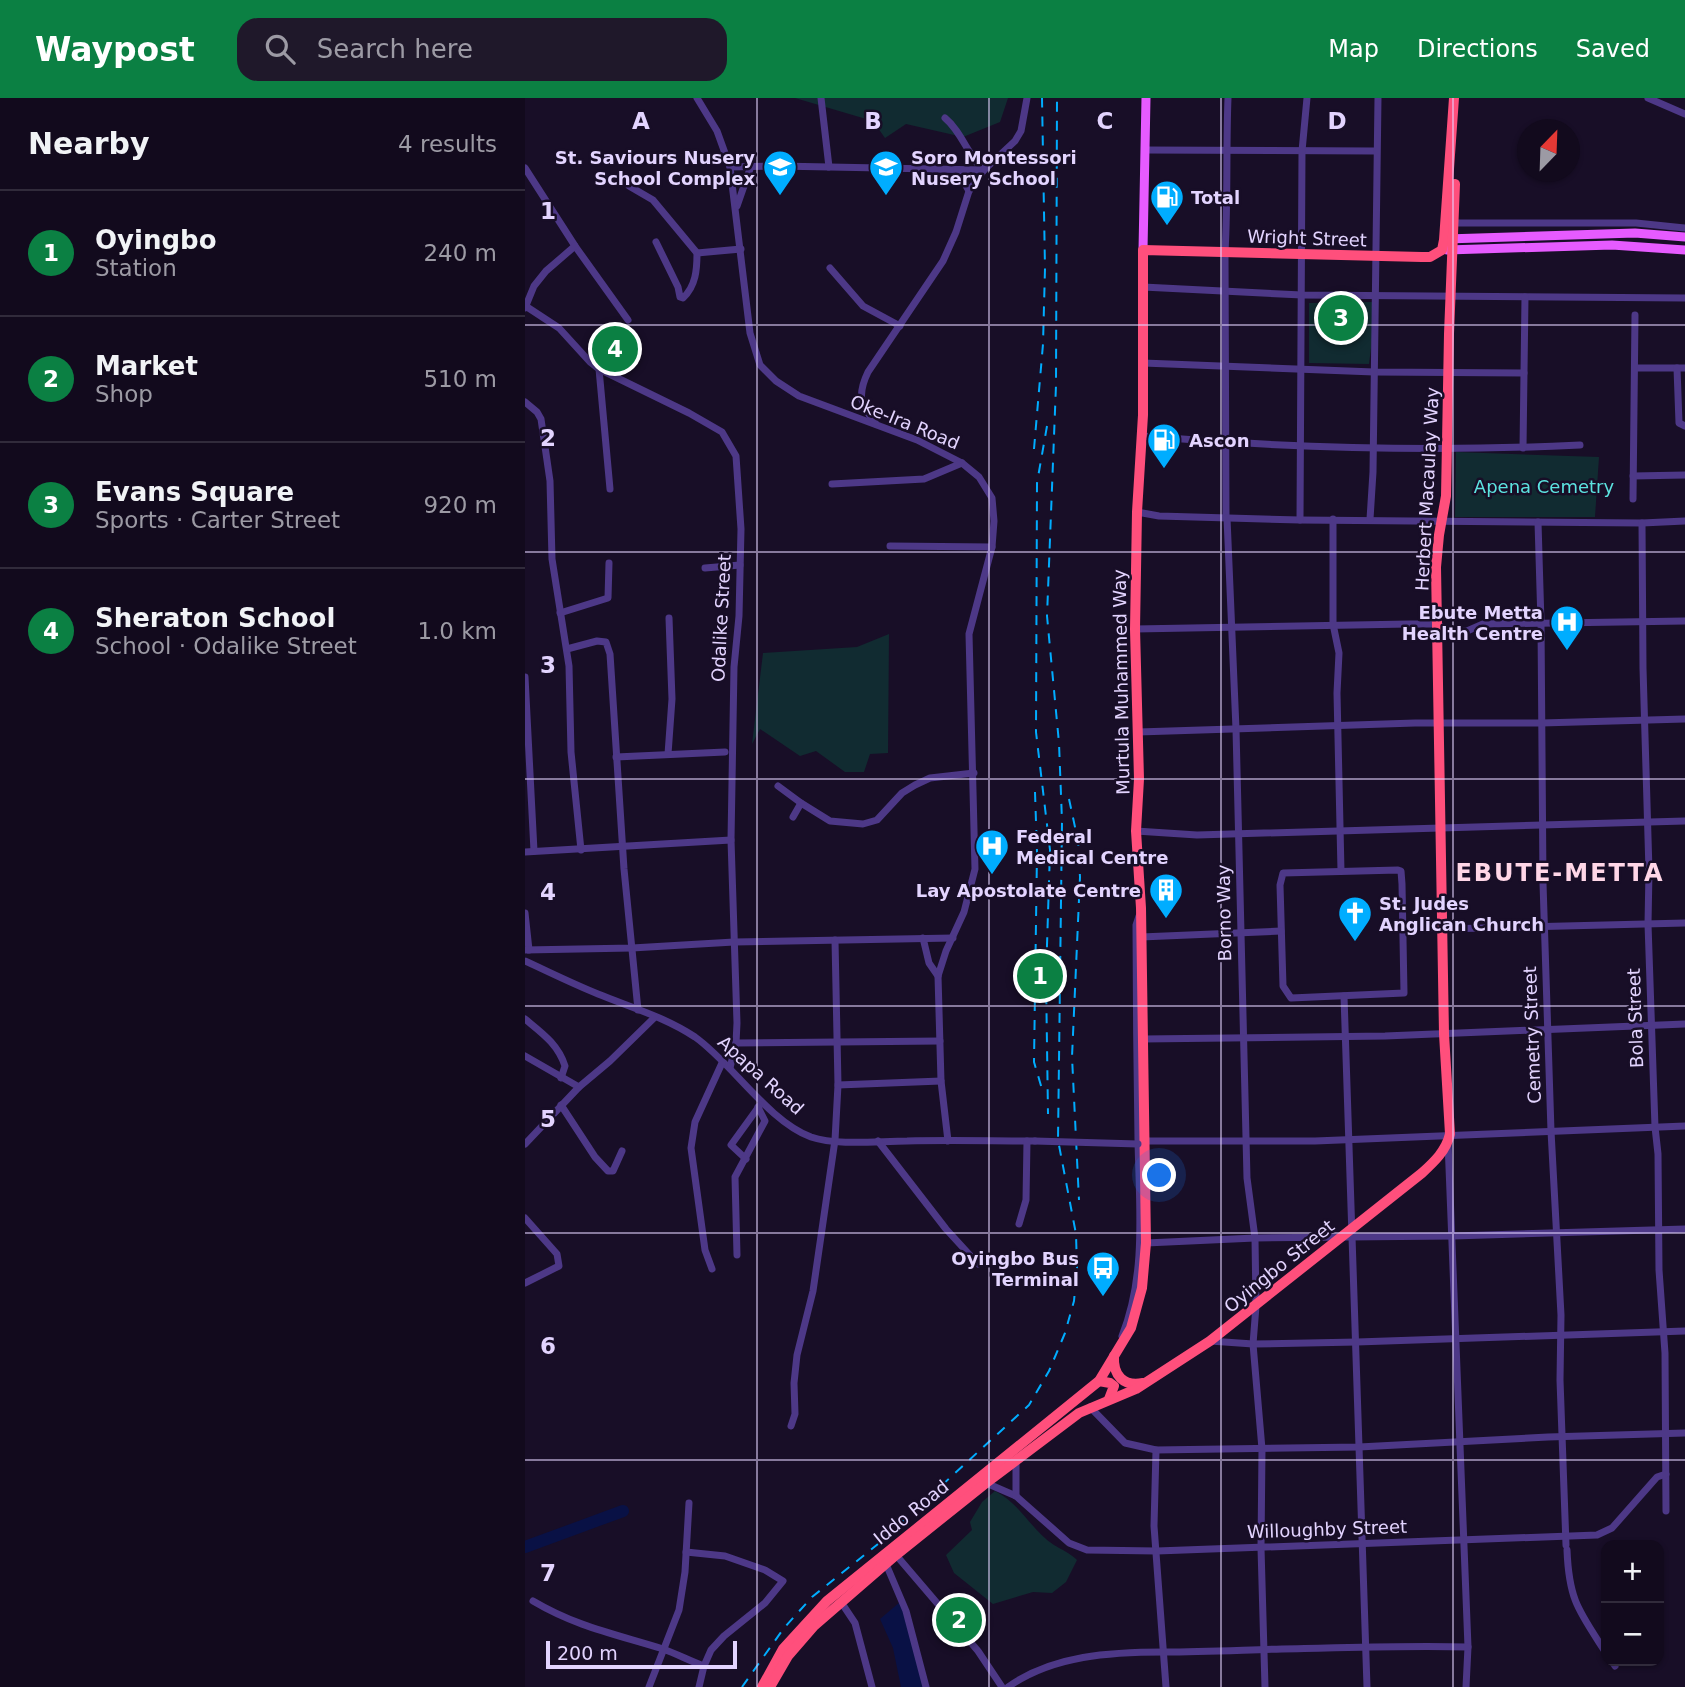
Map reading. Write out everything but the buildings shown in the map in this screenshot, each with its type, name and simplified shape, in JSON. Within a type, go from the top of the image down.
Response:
[{"type":"highway","points":[[1448,244],[1456,98]]},
{"type":"highway","name":"Wright Street","points":[[1143,250],[1430,257],[1448,244]]},
{"type":"highway","name":"Herbert Macaulay Way","points":[[1448,244],[1450,298],[1446,496],[1436,567],[1444,1034],[1449,1138]]},
{"type":"highway","name":"Murtula Muhammed Way","points":[[1099,1381],[1131,1328],[1145,1270],[1141,1142],[1141,908],[1136,831],[1138,732],[1135,629],[1137,512],[1142,436],[1143,250]]},
{"type":"highway","name":"Oyingbo Street","points":[[1109,1399],[1149,1381],[1210,1341],[1256,1306],[1422,1173],[1434,1162],[1449,1138]]},
{"type":"highway","points":[[1114,1356],[1115,1370],[1121,1380],[1132,1384],[1149,1381]]},
{"type":"highway","points":[[1099,1381],[1114,1386],[1114,1392],[1109,1399]]},
{"type":"highway","name":"Iddo Road","points":[[762,1687],[783,1649],[827,1601],[1099,1381]]},
{"type":"highway","name":"Iddo Road","points":[[771,1687],[783,1664],[801,1640],[885,1564],[1016,1460],[1090,1407],[1109,1399]]},
{"type":"main road","name":"Murtula Muhammed Way","points":[[1143,250],[1146,98]]},
{"type":"main road","points":[[1448,244],[1635,233],[1685,237]]},
{"type":"main road","points":[[1448,244],[1641,246],[1685,250]]},
{"type":"street","name":"Oke-Ira Road","points":[[697,98],[717,131],[730,167],[753,347],[766,373],[799,396],[916,440],[963,463],[979,477],[992,498],[992,547],[969,634],[975,869],[972,890],[938,976]]},
{"type":"street","points":[[821,98],[829,167]]},
{"type":"street","points":[[877,425],[865,411],[861,398],[862,385],[943,261],[969,191],[984,170],[1015,141],[1025,118],[1027,98]]},
{"type":"street","name":"Borno Way","points":[[1229,98],[1224,252],[1227,368],[1226,518],[1236,729],[1247,1178],[1255,1238],[1256,1306],[1253,1344],[1262,1449],[1261,1548],[1265,1687]]},
{"type":"street","points":[[1300,520],[1302,151],[1307,98]]},
{"type":"street","points":[[1370,519],[1378,98]]},
{"type":"street","points":[[1648,98],[1685,114]]},
{"type":"street","points":[[945,118],[984,170]]},
{"type":"street","points":[[1145,149],[1375,151]]},
{"type":"street","points":[[736,210],[751,166]]},
{"type":"street","points":[[730,167],[984,170]]},
{"type":"street","points":[[525,168],[575,246],[628,320]]},
{"type":"street","points":[[957,170],[969,191]]},
{"type":"street","points":[[629,186],[653,200],[697,253],[697,269],[689,292],[683,298],[680,297],[678,287],[656,242]]},
{"type":"street","points":[[1450,224],[1636,223],[1685,228]]},
{"type":"street","points":[[526,308],[534,286],[546,271],[575,246]]},
{"type":"street","points":[[697,253],[741,249]]},
{"type":"street","points":[[830,268],[856,300],[900,326]]},
{"type":"street","points":[[1143,287],[1302,295],[1685,298]]},
{"type":"street","points":[[1523,447],[1525,297]]},
{"type":"street","name":"Odalike Street","points":[[526,308],[559,328],[599,369],[722,432],[736,456],[740,488],[740,565],[734,667],[731,840],[736,1043],[730,1068]]},
{"type":"street","points":[[1633,499],[1635,315]]},
{"type":"street","points":[[1143,363],[1374,372],[1524,373]]},
{"type":"street","points":[[1635,368],[1681,368],[1679,423],[1685,426]]},
{"type":"street","points":[[599,369],[610,489]]},
{"type":"street","points":[[525,402],[541,419],[550,481],[550,537],[567,649],[571,752],[581,850]]},
{"type":"street","points":[[1142,436],[1301,446],[1447,448],[1580,445]]},
{"type":"street","points":[[832,484],[924,480],[963,463]]},
{"type":"street","points":[[1633,476],[1685,475]]},
{"type":"street","points":[[1137,512],[1159,516],[1300,520],[1642,523],[1685,521]]},
{"type":"street","points":[[1333,519],[1333,624],[1339,653],[1341,872]]},
{"type":"street","name":"Cemetry Street","points":[[1538,522],[1547,1031],[1561,1334],[1566,1544],[1571,1592],[1582,1617],[1601,1646]]},
{"type":"street","name":"Bola Street","points":[[1642,523],[1648,924],[1658,1154],[1666,1511]]},
{"type":"street","points":[[890,546],[992,547]]},
{"type":"street","points":[[560,613],[608,598],[609,563]]},
{"type":"street","points":[[705,568],[740,565]]},
{"type":"street","points":[[668,754],[673,699],[669,618]]},
{"type":"street","points":[[1135,629],[1438,624],[1448,632],[1467,631],[1483,624],[1685,621]]},
{"type":"street","points":[[567,649],[597,641],[606,642],[611,665],[623,847],[638,1010]]},
{"type":"street","points":[[525,677],[534,851]]},
{"type":"street","points":[[1138,732],[1685,719]]},
{"type":"street","points":[[616,757],[725,752]]},
{"type":"street","points":[[778,786],[830,821],[863,824],[877,820],[902,793],[930,778],[974,773]]},
{"type":"street","points":[[793,817],[801,803]]},
{"type":"street","points":[[1136,831],[1197,835],[1685,821]]},
{"type":"street","points":[[525,852],[731,840]]},
{"type":"street","points":[[1401,871],[1402,927],[1404,993],[1291,998],[1283,986],[1280,885],[1283,873],[1401,871]]},
{"type":"street","points":[[1114,1356],[1127,1324],[1140,1246],[1141,1142],[1136,1029],[1136,925],[1141,908]]},
{"type":"street","points":[[525,913],[527,950],[734,942],[953,938]]},
{"type":"street","points":[[1402,927],[1443,929],[1685,923]]},
{"type":"street","points":[[1141,937],[1281,931]]},
{"type":"street","points":[[923,938],[929,963],[938,976],[941,1081],[948,1141]]},
{"type":"street","points":[[792,1426],[797,1355],[813,1292],[835,1140],[838,1043],[835,940]]},
{"type":"street","name":"Apapa Road","points":[[525,961],[695,1037],[730,1068],[760,1104],[805,1134],[820,1139],[1247,1142],[1449,1138],[1685,1126]]},
{"type":"street","points":[[1345,996],[1348,1233],[1357,1342],[1367,1687]]},
{"type":"street","points":[[525,1144],[579,1087],[655,1017]]},
{"type":"street","points":[[525,1019],[551,1040],[559,1051],[565,1066],[561,1078]]},
{"type":"street","points":[[1143,1039],[1444,1034],[1685,1024]]},
{"type":"street","points":[[736,1043],[940,1041]]},
{"type":"street","points":[[525,1056],[579,1087]]},
{"type":"street","points":[[712,1269],[705,1250],[691,1148],[695,1122],[722,1063]]},
{"type":"street","points":[[838,1085],[941,1081]]},
{"type":"street","points":[[746,1159],[731,1145],[760,1104]]},
{"type":"street","points":[[737,1255],[736,1177],[765,1121],[760,1104]]},
{"type":"street","points":[[561,1105],[595,1157],[608,1171],[613,1171],[622,1151]]},
{"type":"street","points":[[1449,1138],[1468,1647],[1466,1687]]},
{"type":"street","points":[[878,1141],[946,1229],[978,1264]]},
{"type":"street","points":[[1019,1224],[1026,1200],[1031,1141]]},
{"type":"street","points":[[525,1217],[557,1254],[559,1266],[525,1283]]},
{"type":"street","points":[[1146,1243],[1348,1233],[1453,1236],[1685,1229]]},
{"type":"street","points":[[1210,1341],[1253,1344],[1357,1342],[1685,1331]]},
{"type":"street","points":[[1090,1407],[1125,1443],[1156,1450],[1359,1447],[1461,1440],[1685,1433]]},
{"type":"street","points":[[1156,1450],[1153,1491],[1166,1687]]},
{"type":"street","points":[[1016,1460],[1016,1496]]},
{"type":"street","name":"Willoughby Street","points":[[986,1483],[1016,1496],[1069,1543],[1087,1550],[1157,1551],[1362,1542],[1566,1544],[1612,1528],[1657,1477],[1666,1474]]},
{"type":"street","points":[[649,1687],[679,1610],[687,1552],[689,1503]]},
{"type":"street","points":[[687,1552],[725,1556],[765,1570],[783,1581],[765,1603],[724,1636],[708,1656],[699,1687]]},
{"type":"street","points":[[896,1555],[978,1651],[1002,1687]]},
{"type":"street","points":[[885,1564],[905,1611],[926,1687]]},
{"type":"street","points":[[533,1601],[555,1615],[704,1666]]},
{"type":"street","points":[[841,1602],[855,1623],[872,1687]]},
{"type":"street","points":[[1008,1687],[1023,1676],[1066,1660],[1124,1653],[1365,1646],[1468,1647]]},
{"type":"green space","points":[[795,98],[1008,98],[1000,122],[963,137],[906,124],[885,138],[873,121]]},
{"type":"green space","points":[[1372,302],[1373,333],[1369,364],[1309,363],[1309,303]]},
{"type":"green space","name":"Apena Cemetry","points":[[1456,452],[1599,457],[1595,517],[1455,517]]},
{"type":"green space","points":[[889,634],[888,753],[870,754],[864,772],[845,772],[816,751],[800,756],[760,729],[752,744],[763,653],[857,647]]},
{"type":"green space","points":[[995,1491],[1012,1502],[1046,1539],[1077,1560],[1066,1582],[1052,1593],[1033,1592],[993,1604],[954,1573],[946,1555],[972,1530],[970,1522],[982,1502]]},
{"type":"shaded area","points":[[900,1602],[929,1687],[901,1687],[893,1648],[880,1619]]},
{"type":"waterway","points":[[525,1547],[623,1511]]},
{"type":"railway","points":[[1034,449],[1043,344],[1045,268],[1042,98]]},
{"type":"railway","points":[[742,1687],[784,1628],[812,1597],[878,1544],[1029,1405],[1049,1371],[1065,1333],[1074,1301],[1076,1234],[1058,1140],[1062,821],[1059,743],[1047,616],[1056,385],[1057,98]]},
{"type":"railway","points":[[1047,426],[1037,483],[1036,732],[1050,850],[1046,977],[1048,1114]]},
{"type":"railway","points":[[1035,792],[1037,852],[1034,1062],[1042,1089]]},
{"type":"railway","points":[[1069,799],[1078,841],[1080,877],[1072,1057],[1079,1200]]},
{"type":"place","name":"St. Saviours Nusery School Complex","points":[[780,197]]},
{"type":"place","name":"Soro Montessori Nusery School","points":[[886,197]]},
{"type":"place","name":"Total","points":[[1167,227]]},
{"type":"place","name":"Evans Square","points":[[1341,318]]},
{"type":"place","name":"Sheraton School","points":[[615,349]]},
{"type":"place","name":"Ascon","points":[[1164,470]]},
{"type":"place","name":"Ebute Metta Health Centre","points":[[1567,652]]},
{"type":"place","name":"Federal Medical Centre","points":[[992,876]]},
{"type":"place","name":"Lay Apostolate Centre","points":[[1166,920]]},
{"type":"place","name":"St. Judes Anglican Church","points":[[1355,943]]},
{"type":"place","name":"Oyingbo","points":[[1040,976]]},
{"type":"place","name":"Oyingbo Bus Terminal","points":[[1103,1298]]},
{"type":"place","name":"Market","points":[[959,1620]]},
{"type":"district","name":"EBUTE-METTA","points":[[1560,873]]}]
